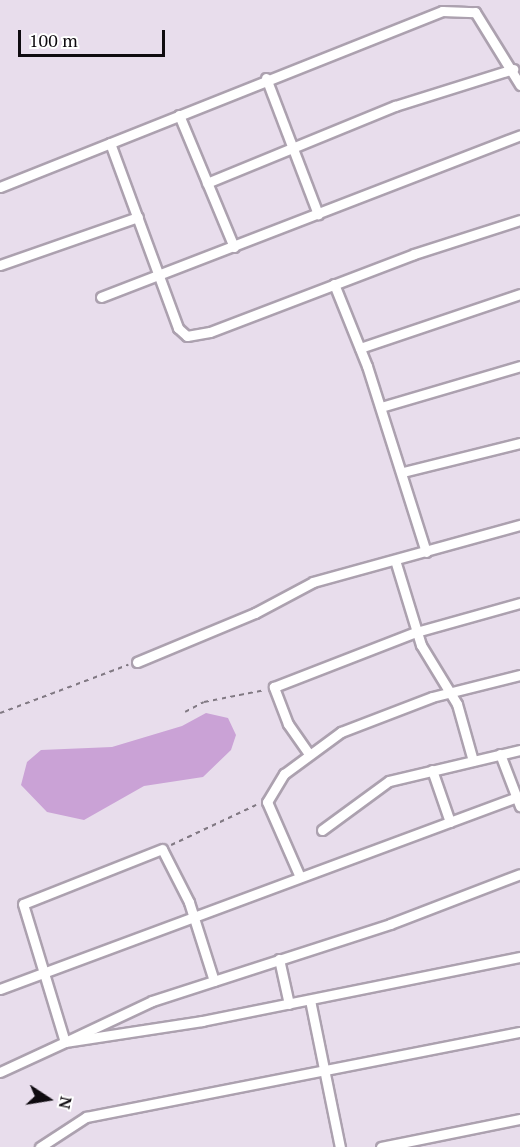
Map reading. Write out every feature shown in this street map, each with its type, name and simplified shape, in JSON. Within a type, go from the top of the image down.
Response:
[{"type":"street","points":[[0,188],[266,78],[418,18],[455,8],[475,12],[519,81]]},
{"type":"street","points":[[207,183],[292,146],[435,91],[513,69]]},
{"type":"street","points":[[266,78],[318,214]]},
{"type":"street","points":[[178,115],[234,246]]},
{"type":"street","points":[[101,297],[520,135]]},
{"type":"street","points":[[110,144],[178,328],[187,336],[210,332],[334,284],[520,220]]},
{"type":"street","points":[[0,265],[138,217]]},
{"type":"street","points":[[334,284],[381,407],[426,552]]},
{"type":"street","points":[[360,348],[520,294]]},
{"type":"street","points":[[381,407],[520,366]]},
{"type":"street","points":[[403,472],[520,442]]},
{"type":"street","points":[[137,662],[255,613],[313,582],[520,525]]},
{"type":"street","points":[[395,560],[416,632],[450,691],[473,761]]},
{"type":"street","points":[[309,754],[288,724],[274,687],[416,632],[520,603]]},
{"type":"street","points":[[300,877],[267,802],[284,774],[341,732],[450,691],[520,675]]},
{"type":"street","points":[[322,830],[377,787],[432,770],[520,750]]},
{"type":"street","points":[[0,989],[450,822],[518,802],[500,754]]},
{"type":"street","points":[[432,770],[450,822]]},
{"type":"street","points":[[65,1042],[22,907],[25,902],[162,849],[194,917],[214,981]]},
{"type":"street","points":[[0,1072],[152,1001],[390,924],[520,874]]},
{"type":"street","points":[[65,1042],[289,1004],[520,957]]},
{"type":"street","points":[[279,959],[289,1004]]},
{"type":"street","points":[[310,1000],[340,1147]]},
{"type":"street","points":[[40,1147],[86,1117],[324,1068],[520,1032]]},
{"type":"street","points":[[381,1147],[520,1119]]},
{"type":"path","points":[[0,713],[137,662]]},
{"type":"path","points":[[185,712],[204,702],[274,687]]},
{"type":"path","points":[[162,849],[267,802]]},
{"type":"shaded area","points":[[206,713],[228,718],[236,735],[231,750],[203,777],[144,786],[84,820],[47,812],[21,785],[27,762],[41,750],[112,747],[182,726]]}]
